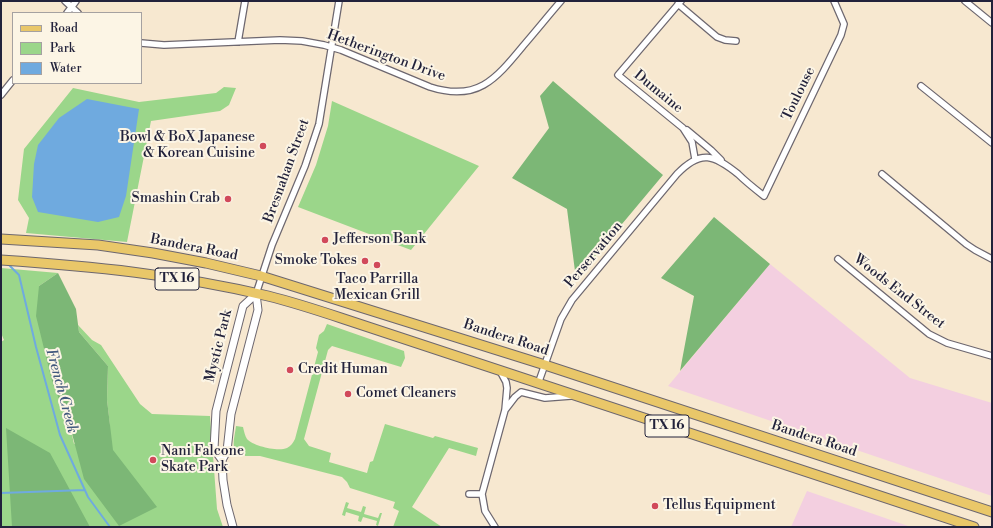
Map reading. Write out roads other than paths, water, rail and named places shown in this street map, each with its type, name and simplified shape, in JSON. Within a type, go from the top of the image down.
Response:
[{"type":"main road","name":"Bandera Road","points":[[4,239],[98,245],[206,263],[261,276],[545,365],[992,512]]},
{"type":"main road","name":"TX 16","points":[[1,260],[105,269],[165,277],[256,294],[320,312],[974,527]]},
{"type":"street","points":[[65,1],[77,12]]},
{"type":"street","points":[[68,12],[76,1]]},
{"type":"street","points":[[238,42],[244,1]]},
{"type":"street","name":"Bresnahan Street","points":[[256,294],[272,245],[305,166],[318,124],[339,1]]},
{"type":"street","name":"Hetherington Drive","points":[[142,43],[164,44],[302,41],[332,47],[430,87],[442,91],[456,92],[482,86],[499,75],[561,1]]},
{"type":"street","name":"Toulouse","points":[[764,196],[841,35],[844,24],[834,1]]},
{"type":"street","points":[[965,1],[992,23]]},
{"type":"street","points":[[680,2],[717,37],[725,40],[736,41]]},
{"type":"street","name":"Dumaine","points":[[680,2],[618,75],[711,150],[722,162],[764,196]]},
{"type":"street","points":[[1,95],[12,81]]},
{"type":"street","points":[[921,86],[992,143]]},
{"type":"street","name":"Dumaine","points":[[684,128],[692,142],[696,160],[708,158],[722,162]]},
{"type":"street","name":"Perservation","points":[[538,384],[561,319],[572,300],[677,174],[689,163],[696,160]]},
{"type":"street","points":[[882,174],[966,244],[979,253],[992,259]]},
{"type":"street","name":"Woods End Street","points":[[838,259],[929,334],[947,343],[992,356]]},
{"type":"street","name":"Mystic Park","points":[[222,460],[214,449],[216,411],[243,306],[256,294]]},
{"type":"street","name":"Mystic Park","points":[[234,527],[227,506],[222,460],[227,451],[231,414],[258,310],[256,294]]},
{"type":"street","points":[[495,527],[485,510],[482,494],[505,410],[507,388],[506,382],[500,371]]},
{"type":"street","points":[[505,410],[521,392],[544,398],[575,396]]},
{"type":"street","points":[[469,494],[482,494]]},
{"type":"water","points":[[87,99],[139,109],[126,196],[119,217],[98,222],[38,212],[32,197],[34,164],[38,145],[59,118]]},
{"type":"waterway","name":"French Creek","points":[[8,264],[19,275],[36,347],[60,435],[88,497],[110,527]]},
{"type":"waterway","points":[[1,493],[85,490]]},
{"type":"place","name":"Bowl & BoX Japanese & Korean Cuisine","points":[[263,146]]},
{"type":"place","name":"Smashin Crab","points":[[228,199]]},
{"type":"place","name":"Jefferson Bank","points":[[325,240]]},
{"type":"place","name":"Smoke Tokes","points":[[365,261]]},
{"type":"place","name":"Taco Parrilla Mexican Grill","points":[[377,265]]},
{"type":"place","name":"Credit Human","points":[[290,370]]},
{"type":"place","name":"Comet Cleaners","points":[[348,394]]},
{"type":"place","name":"Nani Falcone Skate Park","points":[[153,460]]},
{"type":"place","name":"Tellus Equipment","points":[[655,506]]}]
